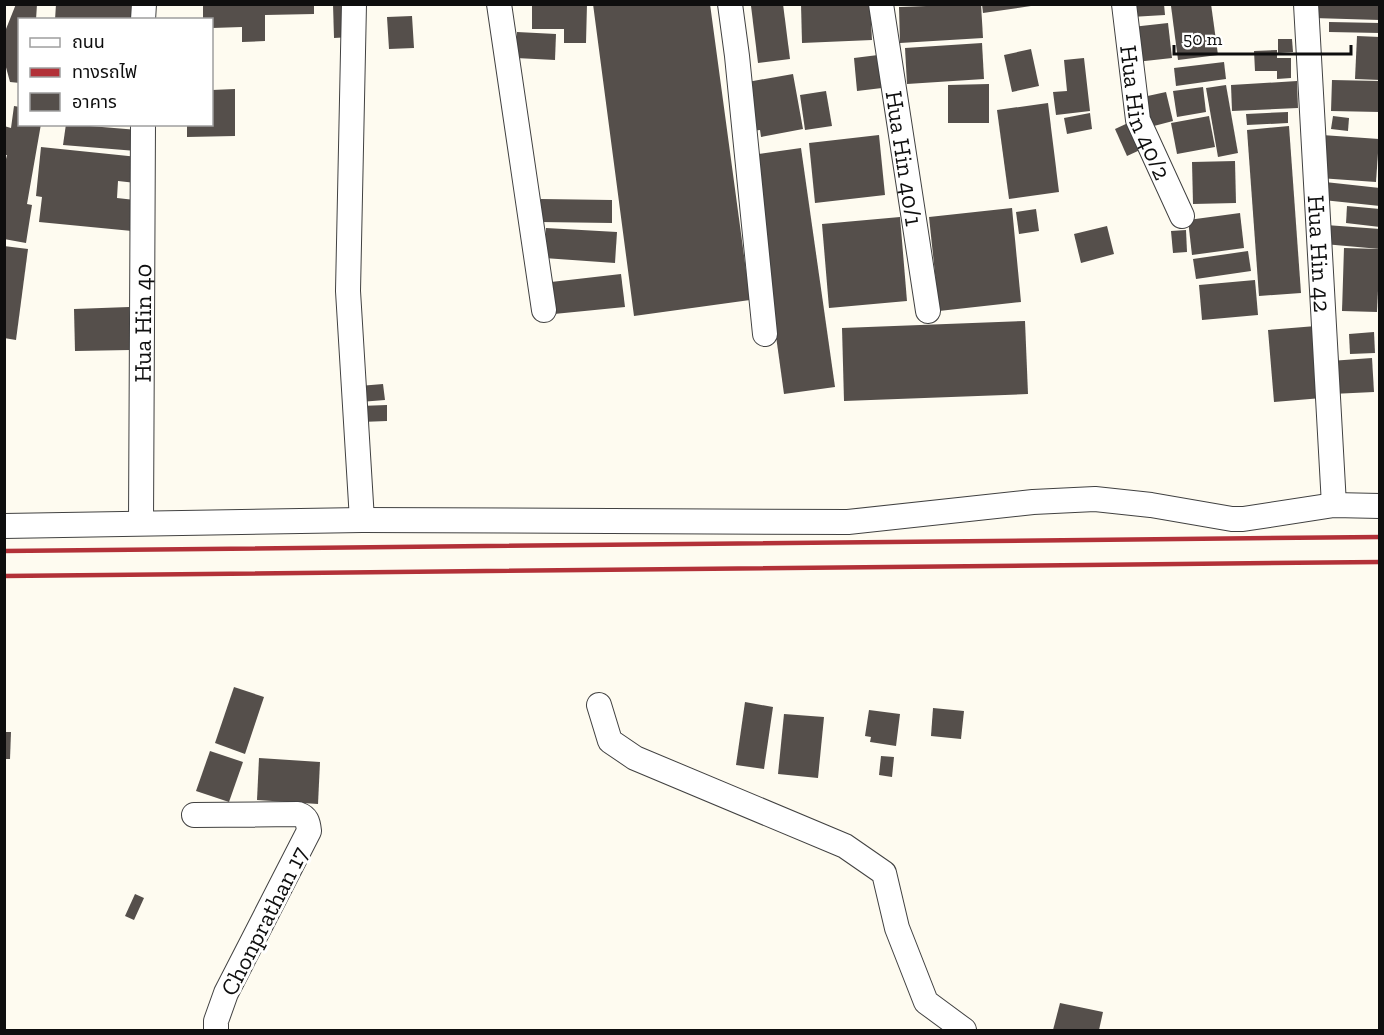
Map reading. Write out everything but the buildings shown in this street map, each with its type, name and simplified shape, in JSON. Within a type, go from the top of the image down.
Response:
[{"type":"street","points":[[354,4],[348,291],[362,520]]},
{"type":"street","points":[[499,4],[544,310]]},
{"type":"street","points":[[730,4],[765,334]]},
{"type":"street","name":"Hua Hin 40/1","points":[[881,4],[928,311]]},
{"type":"street","name":"Hua Hin 40/2","points":[[1124,4],[1138,120],[1182,216]]},
{"type":"street","name":"Hua Hin 42","points":[[1306,4],[1334,505]]},
{"type":"street","name":"Hua Hin 40","points":[[141,523],[143,126]]},
{"type":"street","points":[[4,526],[362,520],[848,522],[1033,502],[1095,500],[1151,505],[1243,519],[1334,505],[1380,506]]},
{"type":"street","points":[[599,705],[610,741],[635,758],[845,846],[884,873],[897,928],[926,1002],[964,1030]]},
{"type":"street","name":"Chonprathan 17","points":[[194,815],[298,814],[304,816],[308,821],[309,831],[226,993],[216,1021],[216,1030]]},
{"type":"railway","points":[[4,551],[1380,537]]},
{"type":"railway","points":[[4,576],[1380,562]]}]
